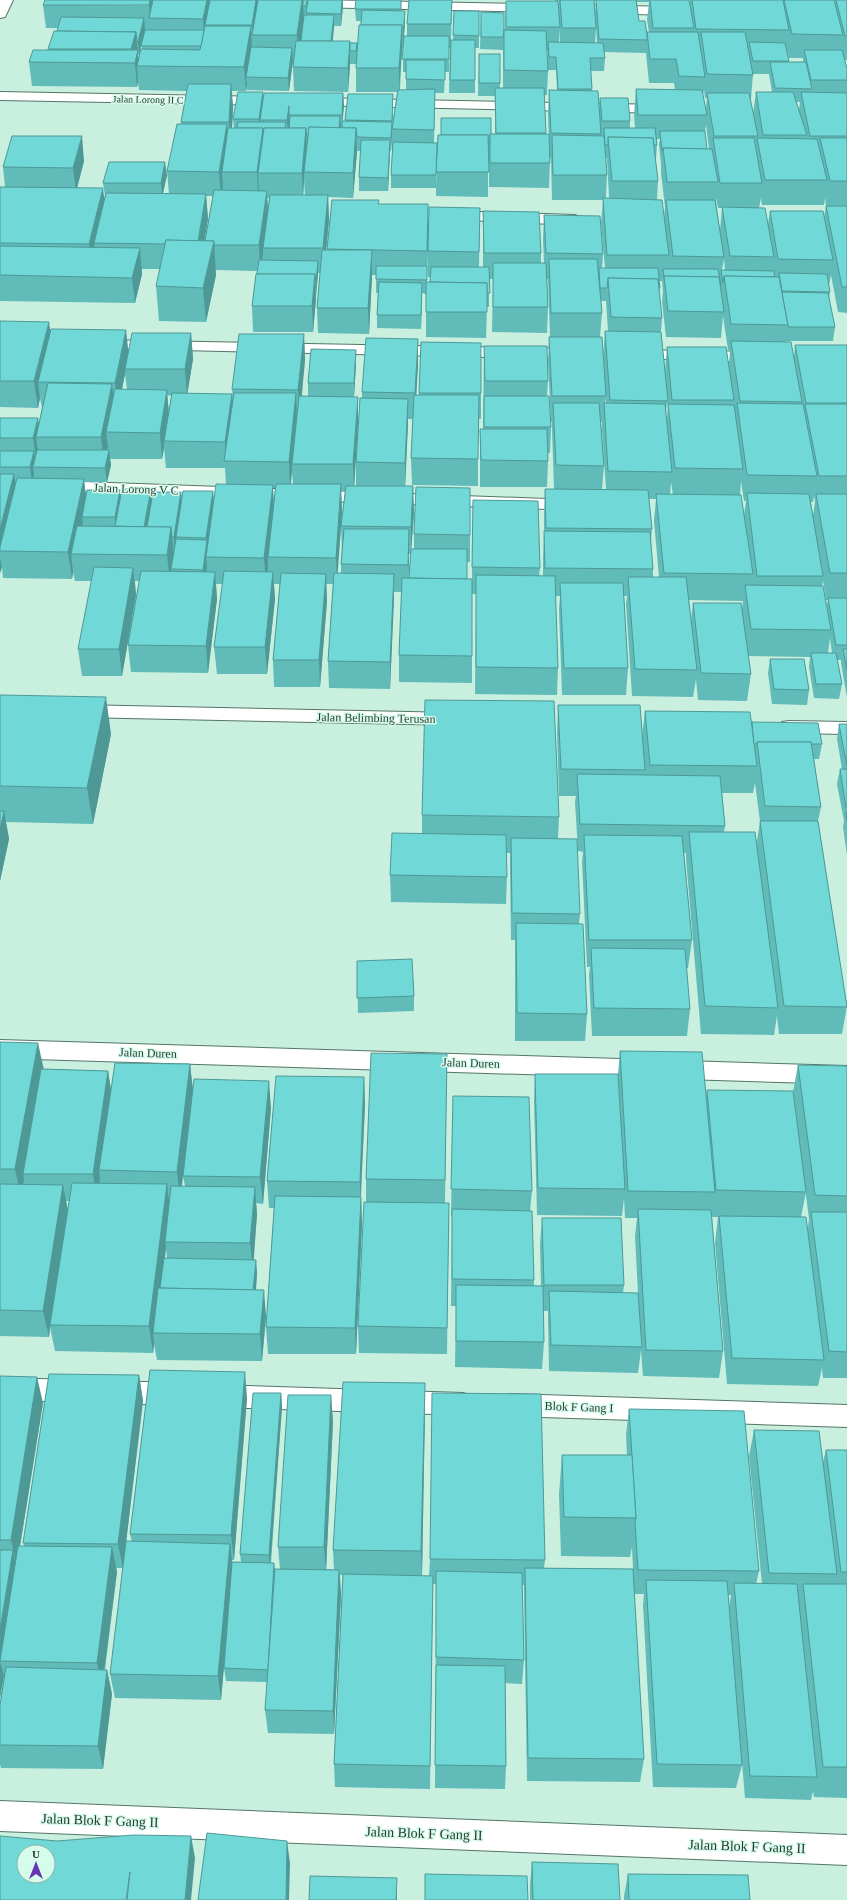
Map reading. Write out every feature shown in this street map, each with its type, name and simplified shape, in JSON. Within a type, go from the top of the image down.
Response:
[{"type":"street","points":[[0,14],[6,0]]},
{"type":"street","points":[[300,4],[687,12]]},
{"type":"street","name":"Jalan Lorong II C","points":[[0,96],[279,102]]},
{"type":"street","points":[[303,102],[679,109]]},
{"type":"street","points":[[434,216],[593,220]]},
{"type":"street","points":[[80,345],[591,354]]},
{"type":"street","points":[[615,355],[775,358]]},
{"type":"street","name":"Jalan Lorong V C","points":[[0,484],[591,506]]},
{"type":"street","name":"Jalan Belimbing Terusan","points":[[62,711],[476,720]]},
{"type":"street","points":[[771,726],[847,728]]},
{"type":"street","name":"Jalan Duren","points":[[0,1049],[847,1075]]},
{"type":"street","name":"Blok F Gang I","points":[[0,1389],[847,1416]]},
{"type":"street","name":"Jalan Blok F Gang II","points":[[0,1816],[847,1850]]},
{"type":"building","points":[[45,0],[150,0],[149,5],[43,5]]},
{"type":"building","points":[[153,0],[207,0],[203,19],[149,18]]},
{"type":"building","points":[[210,0],[256,0],[252,25],[205,25]]},
{"type":"building","points":[[258,0],[302,0],[297,35],[252,35]]},
{"type":"building","points":[[303,0],[307,0],[306,6],[303,6]]},
{"type":"building","points":[[308,0],[342,0],[341,14],[306,13]]},
{"type":"building","points":[[356,0],[401,0],[401,9],[355,9]]},
{"type":"building","points":[[409,0],[452,0],[451,24],[407,24]]},
{"type":"building","points":[[560,0],[594,0],[596,28],[562,28]]},
{"type":"building","points":[[596,0],[636,0],[639,21],[645,21],[647,40],[599,39]]},
{"type":"building","points":[[650,0],[689,0],[694,28],[653,28]]},
{"type":"building","points":[[692,0],[783,0],[789,30],[696,29]]},
{"type":"building","points":[[784,0],[834,0],[843,35],[792,34]]},
{"type":"building","points":[[836,0],[847,0],[847,36],[845,36]]},
{"type":"building","points":[[506,1],[558,1],[560,27],[506,27]]},
{"type":"building","points":[[362,10],[405,11],[403,36],[402,25],[361,25]]},
{"type":"building","points":[[454,11],[479,11],[479,36],[453,35]]},
{"type":"building","points":[[481,12],[504,13],[503,37],[481,37]]},
{"type":"building","points":[[304,15],[334,15],[331,41],[301,41]]},
{"type":"building","points":[[61,17],[144,18],[137,42],[136,32],[57,31]]},
{"type":"building","points":[[359,25],[402,25],[399,68],[356,68]]},
{"type":"building","points":[[205,26],[251,26],[244,67],[137,66],[141,49],[200,50]]},
{"type":"building","points":[[145,30],[204,30],[201,46],[141,46]]},
{"type":"building","points":[[504,30],[546,31],[548,71],[504,70]]},
{"type":"building","points":[[54,31],[136,32],[131,49],[48,49]]},
{"type":"building","points":[[647,32],[698,32],[705,77],[679,76],[676,59],[650,59]]},
{"type":"building","points":[[701,32],[745,32],[753,75],[707,74]]},
{"type":"building","points":[[404,36],[449,36],[449,59],[402,59]]},
{"type":"building","points":[[451,40],[475,40],[475,80],[450,80]]},
{"type":"building","points":[[296,41],[350,41],[348,68],[293,67]]},
{"type":"building","points":[[548,42],[603,43],[605,58],[590,58],[592,89],[558,89],[556,57],[549,57]]},
{"type":"building","points":[[749,42],[785,43],[789,61],[753,61]]},
{"type":"building","points":[[350,43],[357,43],[356,51],[350,51]]},
{"type":"building","points":[[251,47],[292,48],[288,78],[246,77]]},
{"type":"building","points":[[33,50],[138,50],[135,63],[29,62]]},
{"type":"building","points":[[804,50],[842,50],[847,69],[847,80],[811,80]]},
{"type":"building","points":[[479,54],[500,54],[500,83],[479,83]]},
{"type":"building","points":[[406,60],[445,60],[445,80],[406,79]]},
{"type":"building","points":[[770,62],[806,62],[812,89],[775,88]]},
{"type":"building","points":[[188,84],[231,84],[229,122],[181,122]]},
{"type":"building","points":[[495,88],[544,88],[546,133],[496,133]]},
{"type":"building","points":[[435,89],[434,130],[392,129],[398,90]]},
{"type":"building","points":[[636,89],[702,90],[707,115],[638,115]]},
{"type":"building","points":[[549,90],[598,91],[601,134],[551,133]]},
{"type":"building","points":[[238,92],[263,92],[259,119],[233,119]]},
{"type":"building","points":[[756,92],[793,92],[807,135],[763,135]]},
{"type":"building","points":[[801,92],[847,93],[847,136],[810,136]]},
{"type":"building","points":[[264,93],[343,93],[342,115],[289,115],[289,106],[287,120],[260,120]]},
{"type":"building","points":[[707,93],[749,93],[758,136],[714,136]]},
{"type":"building","points":[[348,94],[393,94],[392,121],[345,120]]},
{"type":"building","points":[[600,98],[628,98],[630,121],[602,121]]},
{"type":"building","points":[[290,116],[340,116],[339,128],[309,127],[307,137],[306,128],[289,128]]},
{"type":"building","points":[[441,118],[491,118],[490,143],[488,143],[488,135],[441,135]]},
{"type":"building","points":[[342,121],[392,122],[391,138],[357,137],[356,128],[342,128]]},
{"type":"building","points":[[238,122],[286,122],[285,128],[264,128],[264,134],[263,128],[237,128]]},
{"type":"building","points":[[177,124],[227,124],[219,172],[167,171]]},
{"type":"building","points":[[309,127],[356,128],[353,173],[304,172]]},
{"type":"building","points":[[228,128],[263,128],[257,172],[222,172]]},
{"type":"building","points":[[264,128],[306,128],[302,173],[258,173]]},
{"type":"building","points":[[604,128],[655,128],[657,145],[654,145],[653,138],[608,137],[608,145],[605,145]]},
{"type":"building","points":[[660,131],[705,131],[707,149],[663,148],[662,151]]},
{"type":"building","points":[[490,134],[549,134],[550,163],[490,163]]},
{"type":"building","points":[[438,135],[488,135],[489,172],[436,172]]},
{"type":"building","points":[[552,135],[604,136],[607,175],[553,175]]},
{"type":"building","points":[[12,136],[82,136],[73,168],[3,167]]},
{"type":"building","points":[[608,137],[653,138],[658,181],[612,181]]},
{"type":"building","points":[[713,138],[754,138],[762,183],[720,183]]},
{"type":"building","points":[[757,138],[817,139],[827,180],[765,180]]},
{"type":"building","points":[[820,138],[847,138],[847,181],[830,181]]},
{"type":"building","points":[[361,140],[390,140],[388,178],[359,177]]},
{"type":"building","points":[[393,142],[437,143],[436,175],[391,175]]},
{"type":"building","points":[[663,148],[712,149],[718,182],[667,182]]},
{"type":"building","points":[[109,162],[165,162],[161,183],[103,183]]},
{"type":"building","points":[[0,187],[103,188],[89,244],[0,243]]},
{"type":"building","points":[[214,190],[267,191],[259,245],[214,245],[214,241],[205,241]]},
{"type":"building","points":[[106,193],[206,194],[198,241],[166,240],[165,244],[94,243]]},
{"type":"building","points":[[270,195],[328,195],[323,248],[263,248]]},
{"type":"building","points":[[603,198],[662,200],[669,255],[607,255]]},
{"type":"building","points":[[332,200],[379,200],[378,204],[428,204],[427,251],[327,249]]},
{"type":"building","points":[[666,200],[715,200],[724,257],[673,256]]},
{"type":"building","points":[[826,206],[847,206],[847,287],[842,287]]},
{"type":"building","points":[[429,207],[480,208],[479,252],[428,251]]},
{"type":"building","points":[[722,207],[765,208],[774,257],[730,256]]},
{"type":"building","points":[[483,211],[539,212],[541,253],[484,253]]},
{"type":"building","points":[[770,211],[823,211],[833,260],[778,259]]},
{"type":"building","points":[[544,215],[600,216],[603,254],[546,253]]},
{"type":"building","points":[[166,240],[214,241],[203,288],[156,286]]},
{"type":"building","points":[[0,246],[140,248],[132,278],[0,275]]},
{"type":"building","points":[[322,250],[372,250],[368,308],[317,308]]},
{"type":"building","points":[[549,259],[597,259],[602,313],[551,313]]},
{"type":"building","points":[[259,260],[318,261],[316,281],[315,274],[257,274]]},
{"type":"building","points":[[493,263],[546,263],[548,307],[493,307]]},
{"type":"building","points":[[376,266],[427,266],[427,280],[376,279]]},
{"type":"building","points":[[431,267],[489,267],[490,293],[487,293],[487,283],[430,282]]},
{"type":"building","points":[[599,268],[658,268],[660,288],[658,279],[608,278],[607,288],[600,288]]},
{"type":"building","points":[[663,269],[718,269],[721,286],[719,277],[664,276],[664,278]]},
{"type":"building","points":[[721,270],[774,271],[775,277],[724,276],[723,283]]},
{"type":"building","points":[[779,273],[827,274],[830,292],[782,291]]},
{"type":"building","points":[[256,274],[315,274],[312,306],[252,306]]},
{"type":"building","points":[[664,276],[719,277],[724,312],[668,311]]},
{"type":"building","points":[[724,276],[779,277],[788,325],[731,324]]},
{"type":"building","points":[[608,278],[658,279],[662,318],[611,317]]},
{"type":"building","points":[[379,282],[422,283],[421,315],[377,315]]},
{"type":"building","points":[[426,282],[487,283],[487,312],[426,312]]},
{"type":"building","points":[[782,292],[828,293],[835,327],[788,327]]},
{"type":"building","points":[[0,321],[49,322],[34,381],[0,381]]},
{"type":"building","points":[[51,329],[126,330],[115,383],[38,382]]},
{"type":"building","points":[[605,331],[661,332],[668,401],[610,400]]},
{"type":"building","points":[[132,333],[191,333],[185,369],[125,369]]},
{"type":"building","points":[[239,334],[304,334],[298,390],[232,389]]},
{"type":"building","points":[[549,337],[602,337],[606,396],[552,396]]},
{"type":"building","points":[[366,338],[418,339],[415,393],[362,392]]},
{"type":"building","points":[[731,341],[791,342],[802,402],[740,401]]},
{"type":"building","points":[[421,342],[481,343],[481,393],[419,393]]},
{"type":"building","points":[[795,345],[847,345],[847,403],[806,403]]},
{"type":"building","points":[[484,346],[547,346],[548,381],[485,381]]},
{"type":"building","points":[[667,347],[726,347],[734,400],[672,400]]},
{"type":"building","points":[[311,349],[356,350],[354,383],[308,383]]},
{"type":"building","points":[[48,383],[112,384],[101,437],[36,437]]},
{"type":"building","points":[[115,389],[167,390],[160,433],[106,432]]},
{"type":"building","points":[[172,393],[232,394],[225,442],[164,441]]},
{"type":"building","points":[[234,393],[296,393],[289,462],[224,461]]},
{"type":"building","points":[[414,395],[479,395],[478,459],[411,458]]},
{"type":"building","points":[[299,396],[358,397],[353,464],[292,464]]},
{"type":"building","points":[[484,396],[549,396],[551,427],[484,427]]},
{"type":"building","points":[[360,398],[408,399],[405,463],[356,462]]},
{"type":"building","points":[[553,403],[599,403],[604,466],[556,465]]},
{"type":"building","points":[[604,403],[665,404],[672,472],[608,471]]},
{"type":"building","points":[[737,403],[803,404],[817,476],[747,475]]},
{"type":"building","points":[[668,404],[734,405],[743,469],[675,468]]},
{"type":"building","points":[[805,404],[847,404],[847,476],[819,476]]},
{"type":"building","points":[[0,418],[38,418],[33,438],[0,438]]},
{"type":"building","points":[[480,429],[547,429],[548,461],[481,460]]},
{"type":"building","points":[[37,450],[109,450],[105,468],[33,467]]},
{"type":"building","points":[[0,451],[34,451],[30,467],[0,467]]},
{"type":"building","points":[[0,474],[14,474],[0,529]]},
{"type":"building","points":[[17,478],[84,479],[68,552],[0,551]]},
{"type":"building","points":[[216,484],[273,485],[264,558],[206,557]]},
{"type":"building","points":[[276,484],[341,484],[336,558],[268,557]]},
{"type":"building","points":[[346,486],[413,486],[411,527],[341,526]]},
{"type":"building","points":[[416,487],[470,488],[470,535],[414,534]]},
{"type":"building","points":[[122,489],[151,489],[144,527],[115,526]]},
{"type":"building","points":[[545,489],[648,490],[652,529],[546,528]]},
{"type":"building","points":[[87,490],[120,490],[115,517],[82,517]]},
{"type":"building","points":[[183,491],[213,491],[206,538],[176,537]]},
{"type":"building","points":[[153,492],[181,492],[174,537],[172,537],[171,527],[147,527]]},
{"type":"building","points":[[747,493],[809,494],[823,576],[757,576]]},
{"type":"building","points":[[656,494],[741,495],[753,574],[664,573]]},
{"type":"building","points":[[816,494],[847,494],[847,573],[830,573]]},
{"type":"building","points":[[473,500],[538,501],[540,568],[472,567]]},
{"type":"building","points":[[77,526],[171,527],[167,555],[71,554]]},
{"type":"building","points":[[344,529],[409,529],[408,565],[341,564]]},
{"type":"building","points":[[544,531],[650,532],[653,569],[545,568]]},
{"type":"building","points":[[176,539],[207,540],[203,570],[171,569]]},
{"type":"building","points":[[411,549],[467,549],[467,579],[409,578]]},
{"type":"building","points":[[94,567],[133,568],[119,649],[78,649]]},
{"type":"building","points":[[141,571],[215,572],[206,646],[128,645]]},
{"type":"building","points":[[224,571],[273,572],[265,647],[214,647]]},
{"type":"building","points":[[281,573],[326,574],[319,660],[273,660]]},
{"type":"building","points":[[334,573],[394,574],[390,662],[328,661]]},
{"type":"building","points":[[476,575],[555,576],[558,668],[476,667]]},
{"type":"building","points":[[628,577],[686,577],[697,670],[635,669]]},
{"type":"building","points":[[402,578],[472,579],[472,656],[399,655]]},
{"type":"building","points":[[560,583],[623,583],[628,668],[564,668]]},
{"type":"building","points":[[745,585],[823,586],[831,630],[751,629]]},
{"type":"building","points":[[828,598],[847,598],[847,645],[836,645]]},
{"type":"building","points":[[693,603],[741,603],[751,674],[701,673]]},
{"type":"building","points":[[843,649],[847,649],[847,670]]},
{"type":"building","points":[[811,653],[836,653],[842,684],[816,684]]},
{"type":"building","points":[[770,659],[804,659],[809,690],[774,689]]},
{"type":"building","points":[[0,695],[106,697],[87,788],[0,786]]},
{"type":"building","points":[[425,700],[554,701],[559,817],[422,815]]},
{"type":"building","points":[[558,705],[640,705],[645,770],[561,769]]},
{"type":"building","points":[[645,711],[750,712],[757,766],[650,765]]},
{"type":"building","points":[[752,722],[818,723],[822,744],[811,744],[811,742],[757,742],[754,744]]},
{"type":"building","points":[[839,724],[847,724],[847,766]]},
{"type":"building","points":[[757,742],[811,742],[821,807],[765,806]]},
{"type":"building","points":[[840,769],[847,769],[847,807],[846,807]]},
{"type":"building","points":[[577,774],[720,776],[725,826],[580,824]]},
{"type":"building","points":[[0,811],[4,811],[0,830]]},
{"type":"building","points":[[760,821],[818,821],[847,1007],[784,1006]]},
{"type":"building","points":[[689,832],[755,832],[778,1008],[705,1006]]},
{"type":"building","points":[[392,833],[506,835],[507,877],[390,875]]},
{"type":"building","points":[[584,835],[682,836],[692,940],[589,940]]},
{"type":"building","points":[[511,838],[577,839],[580,914],[512,913]]},
{"type":"building","points":[[516,923],[583,924],[587,1014],[517,1013]]},
{"type":"building","points":[[591,948],[685,949],[690,1009],[594,1008]]},
{"type":"building","points":[[412,959],[414,996],[357,998],[357,961]]},
{"type":"building","points":[[0,1042],[38,1043],[15,1169],[0,1169]]},
{"type":"building","points":[[620,1051],[702,1052],[715,1192],[628,1191]]},
{"type":"building","points":[[371,1053],[447,1054],[445,1180],[366,1179]]},
{"type":"building","points":[[115,1063],[190,1064],[177,1172],[99,1170]]},
{"type":"building","points":[[798,1065],[847,1066],[847,1196],[815,1195]]},
{"type":"building","points":[[41,1069],[108,1071],[93,1174],[23,1174]]},
{"type":"building","points":[[535,1074],[618,1074],[625,1189],[538,1188]]},
{"type":"building","points":[[276,1076],[364,1077],[360,1182],[267,1181]]},
{"type":"building","points":[[194,1079],[269,1081],[260,1177],[183,1176]]},
{"type":"building","points":[[707,1090],[793,1091],[806,1192],[716,1190]]},
{"type":"building","points":[[453,1096],[529,1097],[532,1191],[451,1189]]},
{"type":"building","points":[[72,1183],[167,1184],[149,1326],[50,1325]]},
{"type":"building","points":[[0,1184],[63,1185],[43,1311],[0,1310]]},
{"type":"building","points":[[171,1186],[255,1187],[250,1243],[165,1242]]},
{"type":"building","points":[[275,1196],[361,1197],[355,1328],[266,1327]]},
{"type":"building","points":[[364,1202],[449,1203],[447,1328],[358,1326]]},
{"type":"building","points":[[452,1209],[532,1211],[534,1280],[452,1279]]},
{"type":"building","points":[[638,1209],[711,1210],[723,1351],[646,1350]]},
{"type":"building","points":[[811,1212],[847,1212],[847,1352],[829,1351]]},
{"type":"building","points":[[719,1216],[806,1217],[824,1360],[732,1358]]},
{"type":"building","points":[[542,1218],[621,1218],[624,1285],[544,1285]]},
{"type":"building","points":[[164,1258],[256,1260],[253,1290],[160,1288]]},
{"type":"building","points":[[456,1285],[543,1286],[544,1342],[456,1341]]},
{"type":"building","points":[[158,1288],[264,1290],[260,1334],[153,1333]]},
{"type":"building","points":[[549,1291],[638,1293],[642,1347],[551,1345]]},
{"type":"building","points":[[150,1370],[245,1372],[231,1535],[130,1534]]},
{"type":"building","points":[[49,1374],[139,1375],[118,1544],[23,1543]]},
{"type":"building","points":[[0,1376],[37,1377],[11,1540],[0,1540]]},
{"type":"building","points":[[343,1382],[425,1383],[421,1551],[333,1550]]},
{"type":"building","points":[[253,1393],[281,1393],[269,1555],[240,1554]]},
{"type":"building","points":[[432,1393],[541,1394],[545,1560],[430,1559]]},
{"type":"building","points":[[288,1395],[331,1395],[324,1547],[278,1547]]},
{"type":"building","points":[[629,1409],[744,1411],[759,1571],[638,1570]]},
{"type":"building","points":[[754,1430],[819,1431],[837,1574],[769,1573]]},
{"type":"building","points":[[826,1450],[847,1450],[847,1572],[841,1572]]},
{"type":"building","points":[[562,1455],[632,1455],[636,1518],[564,1517]]},
{"type":"building","points":[[126,1541],[230,1544],[218,1676],[110,1674]]},
{"type":"building","points":[[18,1546],[112,1547],[97,1663],[0,1661]]},
{"type":"building","points":[[0,1550],[13,1550],[0,1630]]},
{"type":"building","points":[[232,1562],[274,1563],[268,1670],[224,1668]]},
{"type":"building","points":[[525,1568],[633,1569],[644,1759],[528,1758]]},
{"type":"building","points":[[275,1569],[339,1570],[333,1711],[265,1710]]},
{"type":"building","points":[[436,1571],[522,1573],[524,1660],[436,1657]]},
{"type":"building","points":[[343,1574],[433,1576],[430,1766],[334,1764]]},
{"type":"building","points":[[646,1580],[727,1581],[742,1765],[657,1764]]},
{"type":"building","points":[[734,1583],[797,1584],[817,1777],[750,1776]]},
{"type":"building","points":[[803,1584],[847,1584],[847,1767],[823,1767]]},
{"type":"building","points":[[436,1665],[505,1666],[506,1766],[435,1765]]},
{"type":"building","points":[[6,1667],[107,1670],[98,1746],[0,1745],[0,1705]]},
{"type":"building","points":[[207,1833],[287,1841],[286,1900],[198,1900]]},
{"type":"building","points":[[134,1835],[191,1836],[185,1900],[127,1900],[130,1872],[126,1900],[0,1900],[0,1836],[57,1841]]},
{"type":"building","points":[[532,1862],[618,1864],[620,1900],[533,1900]]},
{"type":"building","points":[[425,1874],[527,1876],[528,1900],[425,1900]]},
{"type":"building","points":[[628,1874],[748,1875],[750,1900],[629,1900]]},
{"type":"building","points":[[310,1876],[397,1878],[396,1900],[309,1900]]}]
